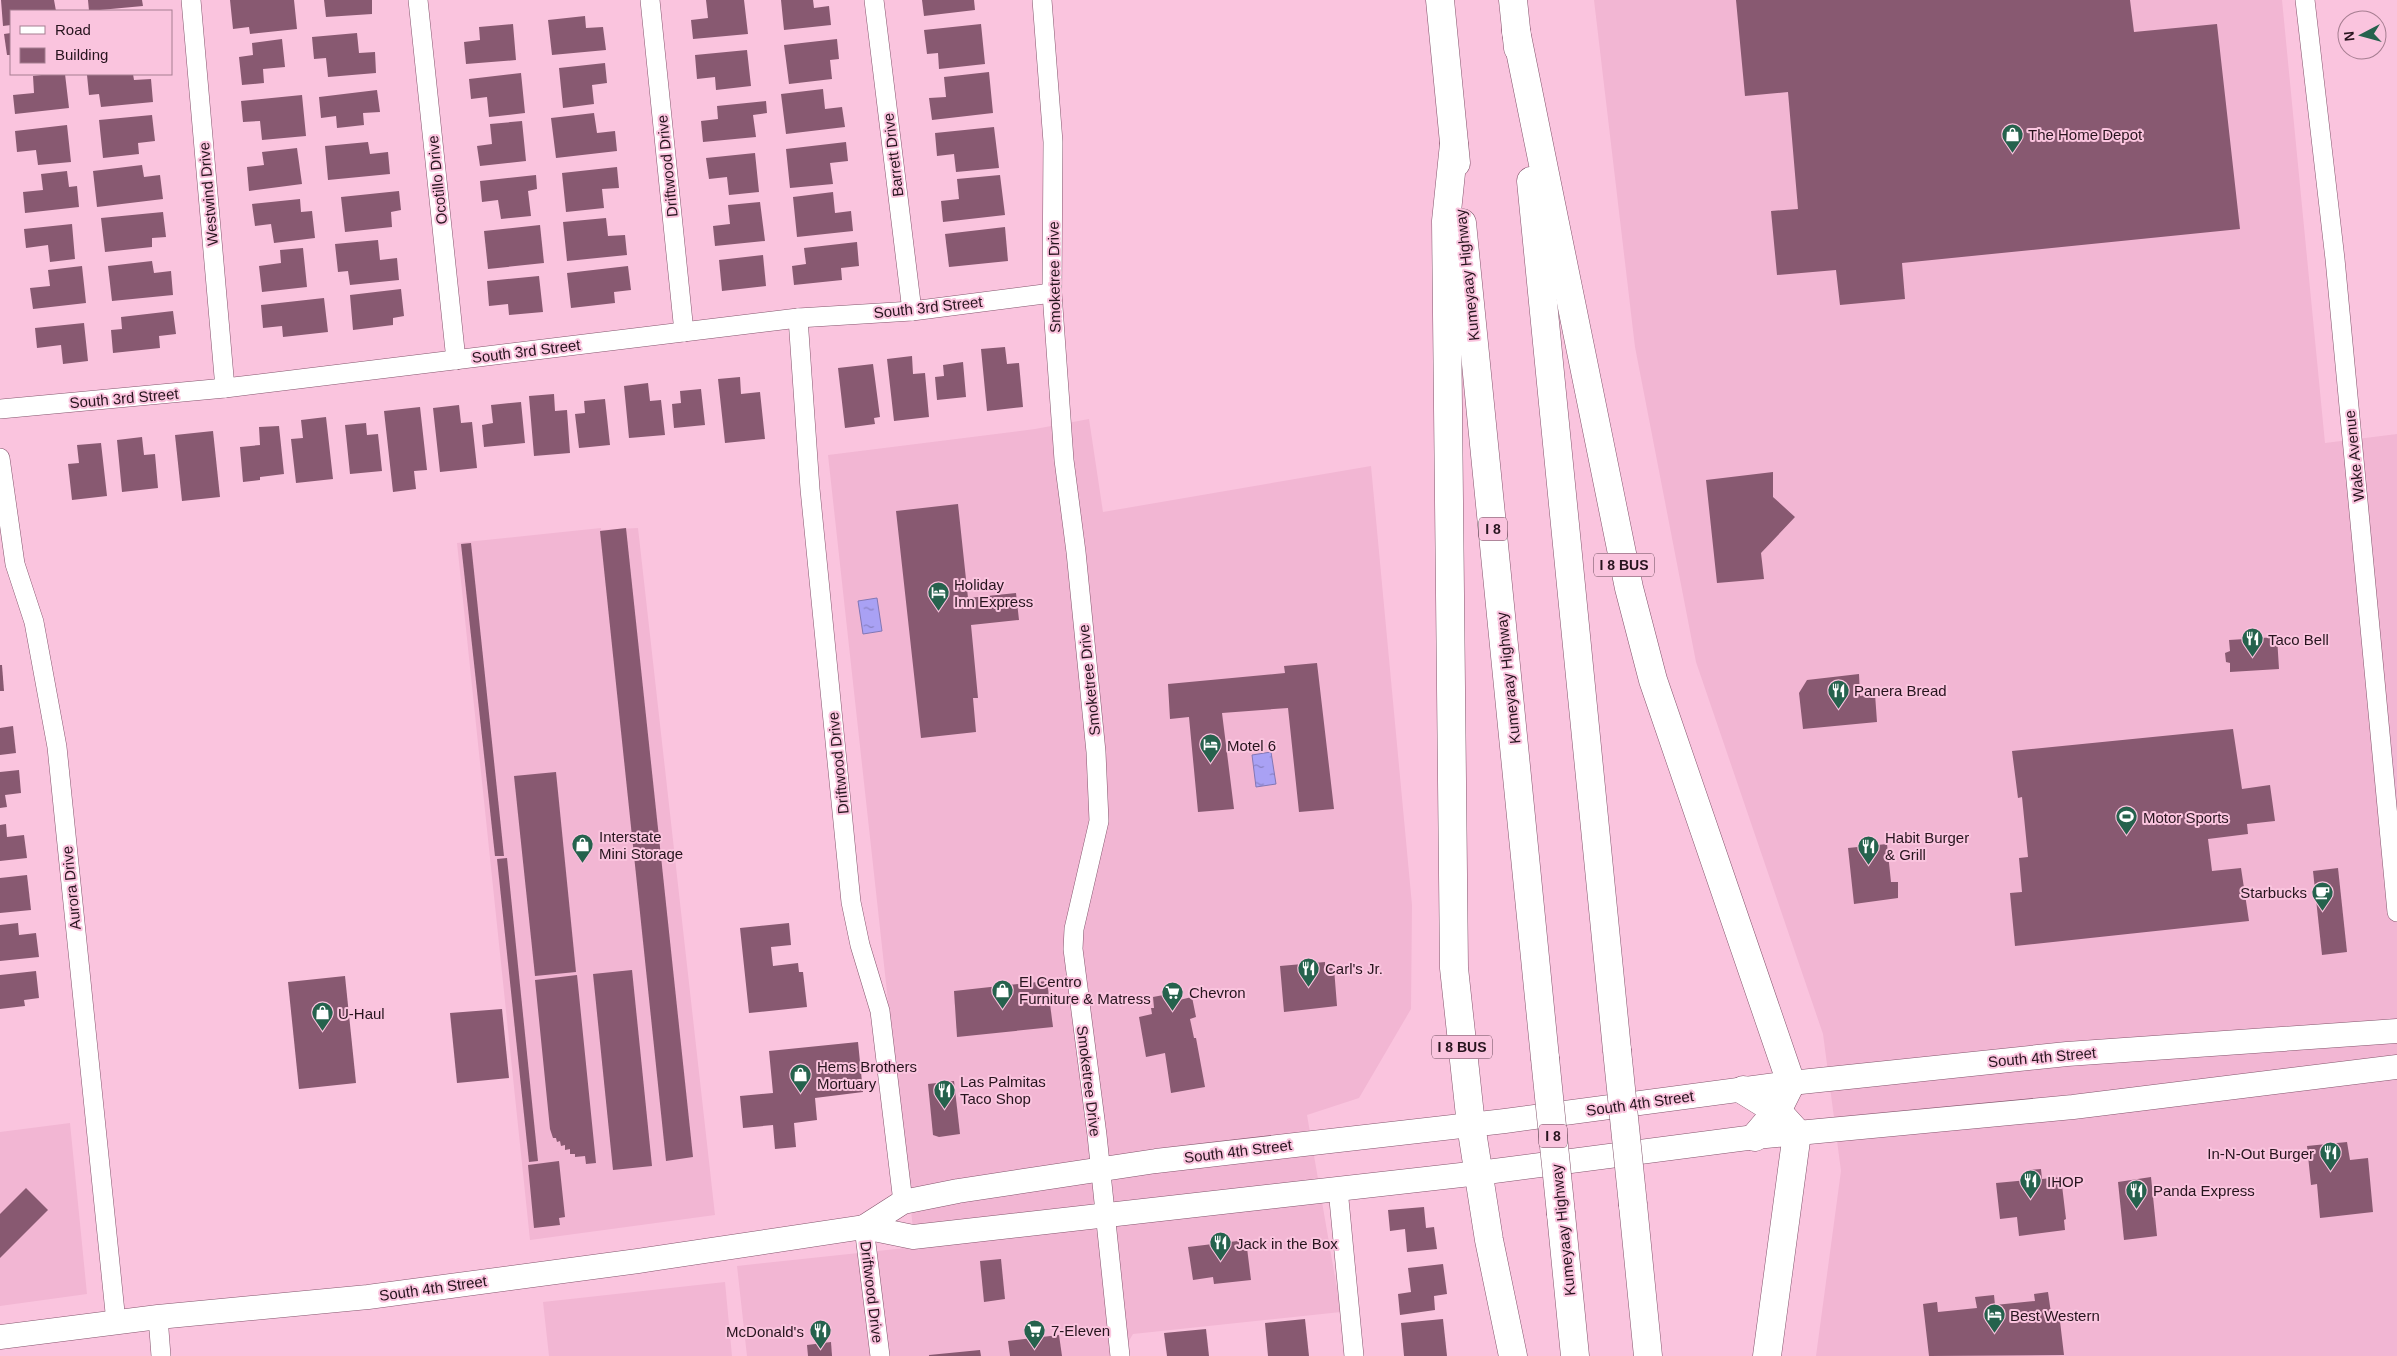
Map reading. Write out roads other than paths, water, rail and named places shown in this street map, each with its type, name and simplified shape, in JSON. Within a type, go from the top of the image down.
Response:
[{"type":"highway","name":"Kumeyaay Highway","points":[[1440,0],[1575,1356]]},
{"type":"highway","points":[[1513,0],[1648,1356]]},
{"type":"highway","name":"I 8 BUS","points":[[1516,31],[1629,588],[1656,689],[1792,1083]]},
{"type":"highway","name":"I 8 BUS","points":[[1454,144],[1446,230],[1454,968],[1471,1125]]},
{"type":"highway","points":[[1755,1137],[1777,1111],[1792,1083]]},
{"type":"highway","points":[[1743,1090],[1777,1111],[1797,1133],[1767,1356]]},
{"type":"highway","points":[[1471,1125],[1489,1240],[1512,1356]]},
{"type":"main road","name":"South 4th Street","points":[[864,1228],[903,1202],[1100,1168],[1335,1139],[1471,1125],[1792,1083],[2067,1054],[2397,1031]]},
{"type":"main road","name":"South 4th Street","points":[[0,1337],[158,1317],[368,1297],[638,1261],[864,1228],[912,1236],[1479,1173],[1755,1137],[2073,1106],[2397,1067]]},
{"type":"street","name":"Westwind Drive","points":[[191,0],[225,388]]},
{"type":"street","name":"Ocotillo Drive","points":[[418,0],[456,360]]},
{"type":"street","name":"Driftwood Drive","points":[[650,0],[684,332]]},
{"type":"street","name":"Barrett Drive","points":[[874,0],[912,311]]},
{"type":"street","name":"Smoketree Drive","points":[[1042,0],[1053,142],[1052,293],[1064,460],[1076,552],[1097,758],[1099,821],[1074,929],[1073,949],[1100,1168],[1120,1356]]},
{"type":"street","name":"Wake Avenue","points":[[2305,0],[2335,259],[2397,912]]},
{"type":"street","name":"South 3rd Street","points":[[0,409],[225,388],[798,318],[912,311],[1052,293]]},
{"type":"street","name":"Driftwood Drive","points":[[798,318],[810,488],[851,902],[860,945],[880,1011],[903,1202]]},
{"type":"street","name":"Aurora Drive","points":[[0,458],[15,564],[34,622],[56,747],[116,1322]]},
{"type":"street","points":[[1338,1189],[1354,1356]]},
{"type":"street","name":"Driftwood Drive","points":[[864,1228],[880,1356]]},
{"type":"street","points":[[158,1317],[162,1356]]},
{"type":"water","points":[[877,598],[882,631],[863,634],[858,601]]},
{"type":"water","points":[[1271,752],[1276,784],[1256,787],[1252,755]]},
{"type":"place","name":"The Home Depot","points":[[2012,153]]},
{"type":"place","name":"Holiday Inn Express","points":[[938,612]]},
{"type":"place","name":"Taco Bell","points":[[2252,658]]},
{"type":"place","name":"Panera Bread","points":[[1838,709]]},
{"type":"place","name":"Motel 6","points":[[1211,764]]},
{"type":"place","name":"Motor Sports","points":[[2127,836]]},
{"type":"place","name":"Interstate Mini Storage","points":[[583,864]]},
{"type":"place","name":"Habit Burger & Grill","points":[[1869,865]]},
{"type":"place","name":"Starbucks","points":[[2323,911]]},
{"type":"place","name":"Carl's Jr.","points":[[1309,987]]},
{"type":"place","name":"El Centro Furniture & Matress","points":[[1003,1009]]},
{"type":"place","name":"Chevron","points":[[1173,1011]]},
{"type":"place","name":"U-Haul","points":[[322,1032]]},
{"type":"place","name":"Hems Brothers Mortuary","points":[[801,1094]]},
{"type":"place","name":"Las Palmitas Taco Shop","points":[[944,1109]]},
{"type":"place","name":"In-N-Out Burger","points":[[2330,1172]]},
{"type":"place","name":"IHOP","points":[[2031,1200]]},
{"type":"place","name":"Panda Express","points":[[2137,1209]]},
{"type":"place","name":"Jack in the Box","points":[[1220,1262]]},
{"type":"place","name":"Best Western","points":[[1994,1334]]},
{"type":"place","name":"7-Eleven","points":[[1035,1349]]},
{"type":"place","name":"McDonald's","points":[[820,1350]]}]
